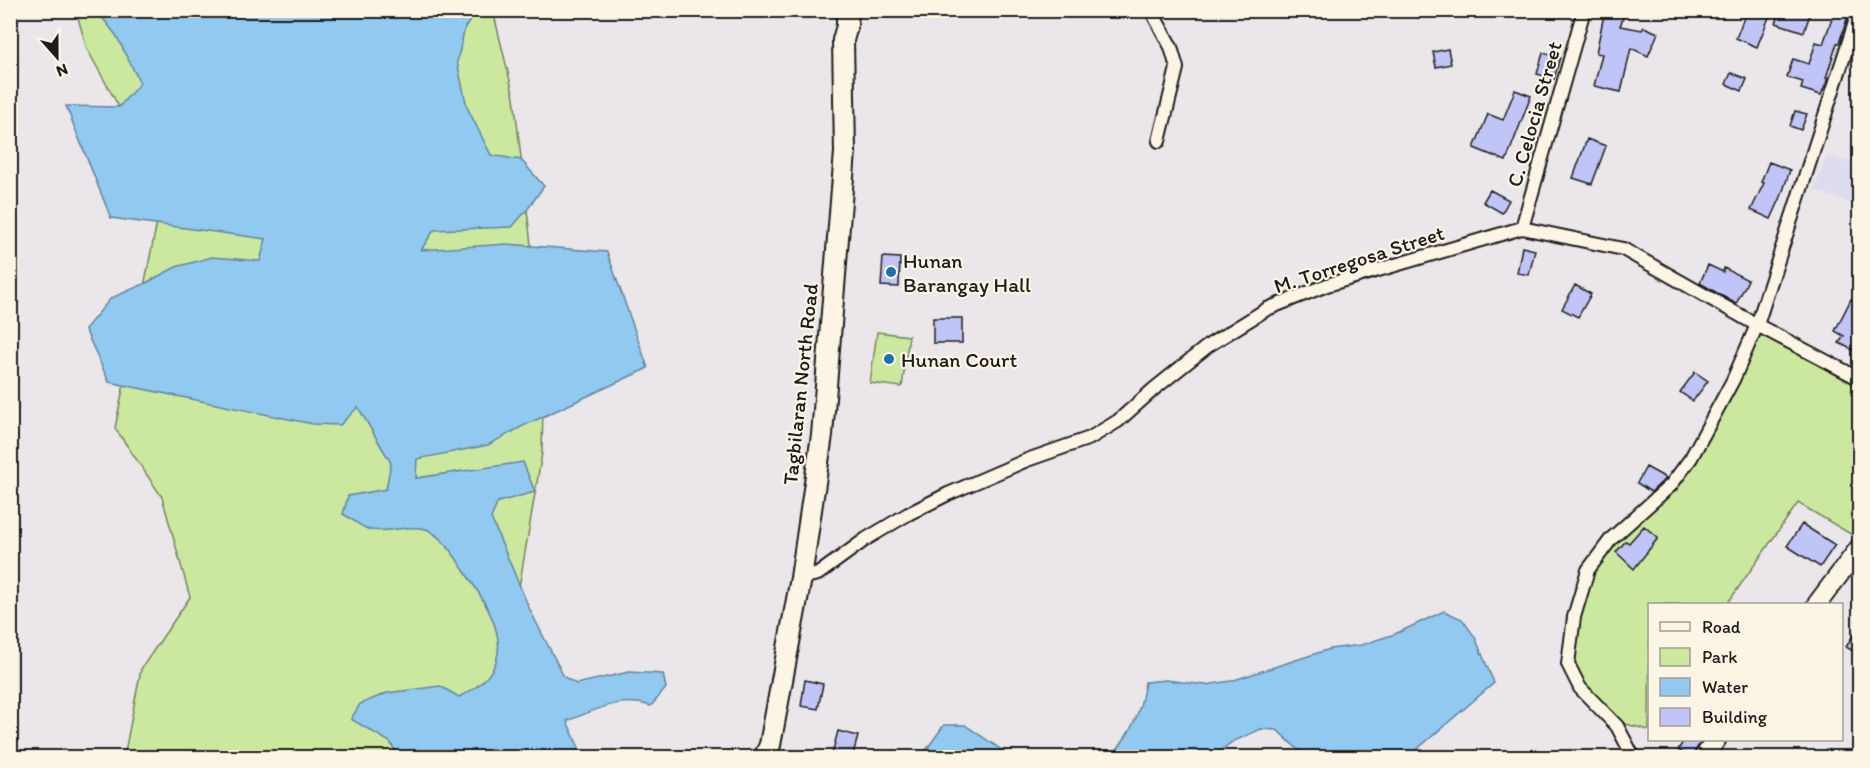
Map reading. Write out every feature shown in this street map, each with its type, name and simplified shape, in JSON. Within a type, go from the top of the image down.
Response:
[{"type":"main road","name":"Tagbilaran North Road","points":[[769,753],[801,578],[822,435],[844,163],[843,40],[847,26],[847,10]]},
{"type":"street","points":[[1150,10],[1172,47],[1177,68],[1159,141]]},
{"type":"street","name":"C. Celocia Street","points":[[1522,228],[1584,10]]},
{"type":"street","points":[[1634,758],[1617,726],[1580,688],[1568,664],[1574,617],[1588,570],[1611,539],[1671,485],[1691,458],[1722,401],[1757,325],[1859,10]]},
{"type":"street","name":"M. Torregosa Street","points":[[801,578],[818,574],[866,539],[928,504],[1027,460],[1090,438],[1118,421],[1209,345],[1266,309],[1327,285],[1522,228],[1623,249],[1757,325],[1860,379]]},
{"type":"street","points":[[1818,603],[1860,548]]},
{"type":"street","points":[[1702,758],[1715,741]]},
{"type":"shaded area","points":[[1827,156],[1856,164],[1855,175],[1859,178],[1859,206],[1814,190]]},
{"type":"green space","points":[[76,11],[493,11],[514,97],[544,358],[542,453],[517,599],[516,684],[420,757],[124,757],[141,669],[190,597],[162,497],[115,428],[164,188],[87,49]]},
{"type":"green space","name":"Hunan Court","points":[[877,332],[909,336],[902,387],[870,383]]},
{"type":"green space","points":[[1760,334],[1859,387],[1859,539],[1798,503],[1728,603],[1648,603],[1648,730],[1622,723],[1585,684],[1574,663],[1581,617],[1593,572],[1614,544],[1666,497],[1686,475],[1704,447]]},
{"type":"water","points":[[97,11],[478,11],[465,27],[457,62],[467,107],[491,155],[521,160],[544,186],[512,227],[434,230],[421,250],[507,244],[607,252],[648,368],[523,426],[488,445],[417,459],[416,478],[523,462],[535,492],[498,502],[491,518],[530,610],[564,677],[576,684],[629,672],[663,674],[666,688],[651,706],[640,703],[618,703],[567,721],[583,757],[399,757],[390,742],[351,719],[360,704],[387,693],[440,686],[459,697],[479,685],[492,671],[498,656],[498,640],[494,623],[486,606],[450,550],[436,535],[418,528],[371,530],[343,514],[348,496],[386,489],[391,463],[358,407],[340,425],[313,424],[109,382],[85,329],[111,298],[176,267],[212,257],[260,261],[266,239],[111,218],[66,106],[119,107],[140,83],[116,35]]},
{"type":"water","points":[[1444,611],[1462,619],[1475,637],[1494,683],[1408,757],[1306,757],[1277,730],[1261,729],[1232,742],[1212,757],[1111,757],[1134,722],[1141,704],[1145,682],[1166,680],[1206,685],[1231,681],[1330,649],[1361,645],[1395,634]]},
{"type":"water","points":[[944,725],[965,725],[1012,757],[921,757]]},
{"type":"building","points":[[1605,10],[1626,10],[1620,26],[1642,30],[1644,27],[1658,33],[1648,56],[1631,48],[1621,92],[1594,86],[1602,54],[1596,53]]},
{"type":"building","points":[[1747,10],[1759,10],[1770,15],[1757,47],[1736,38]]},
{"type":"building","points":[[1781,10],[1800,10],[1810,14],[1804,32],[1776,23]]},
{"type":"building","points":[[1835,10],[1850,10],[1821,95],[1801,89],[1803,82],[1787,77],[1793,59],[1809,64],[1816,42],[1823,44]]},
{"type":"building","points":[[1448,49],[1451,64],[1436,67],[1433,52]]},
{"type":"building","points":[[1543,53],[1560,57],[1554,79],[1537,74]]},
{"type":"building","points":[[1731,73],[1747,79],[1742,91],[1726,84]]},
{"type":"building","points":[[1515,90],[1531,96],[1506,161],[1474,148],[1488,114],[1503,120]]},
{"type":"building","points":[[1795,111],[1807,114],[1801,130],[1790,126]]},
{"type":"building","points":[[1587,139],[1606,146],[1592,184],[1573,178]]},
{"type":"building","points":[[1769,162],[1790,170],[1771,219],[1751,210],[1764,183],[1761,182]]},
{"type":"building","points":[[1490,190],[1509,200],[1502,213],[1483,202]]},
{"type":"building","points":[[1522,247],[1535,250],[1529,275],[1517,273]]},
{"type":"building","name":"Hunan Barangay Hall","points":[[883,257],[900,258],[899,287],[881,286]]},
{"type":"building","points":[[1708,265],[1723,272],[1724,268],[1748,280],[1736,304],[1700,283]]},
{"type":"building","points":[[1575,285],[1591,294],[1578,317],[1562,309]]},
{"type":"building","points":[[1851,299],[1860,304],[1860,338],[1853,350],[1839,343],[1844,336],[1835,331]]},
{"type":"building","points":[[933,318],[962,318],[962,343],[933,343]]},
{"type":"building","points":[[1695,372],[1708,381],[1693,401],[1680,392]]},
{"type":"building","points":[[1646,467],[1666,478],[1651,492],[1637,483]]},
{"type":"building","points":[[1802,524],[1835,545],[1820,567],[1787,546]]},
{"type":"building","points":[[1644,526],[1658,538],[1634,569],[1616,552],[1626,541],[1629,543]]},
{"type":"building","points":[[1860,624],[1860,655],[1846,647]]},
{"type":"building","points":[[805,680],[823,684],[818,709],[801,706]]},
{"type":"building","points":[[838,731],[858,736],[852,758],[831,758]]},
{"type":"building","points":[[1683,741],[1701,741],[1691,758],[1678,750]]},
{"type":"place","name":"Hunan Barangay Hall","points":[[891,272]]},
{"type":"place","name":"Hunan Court","points":[[889,359]]}]
